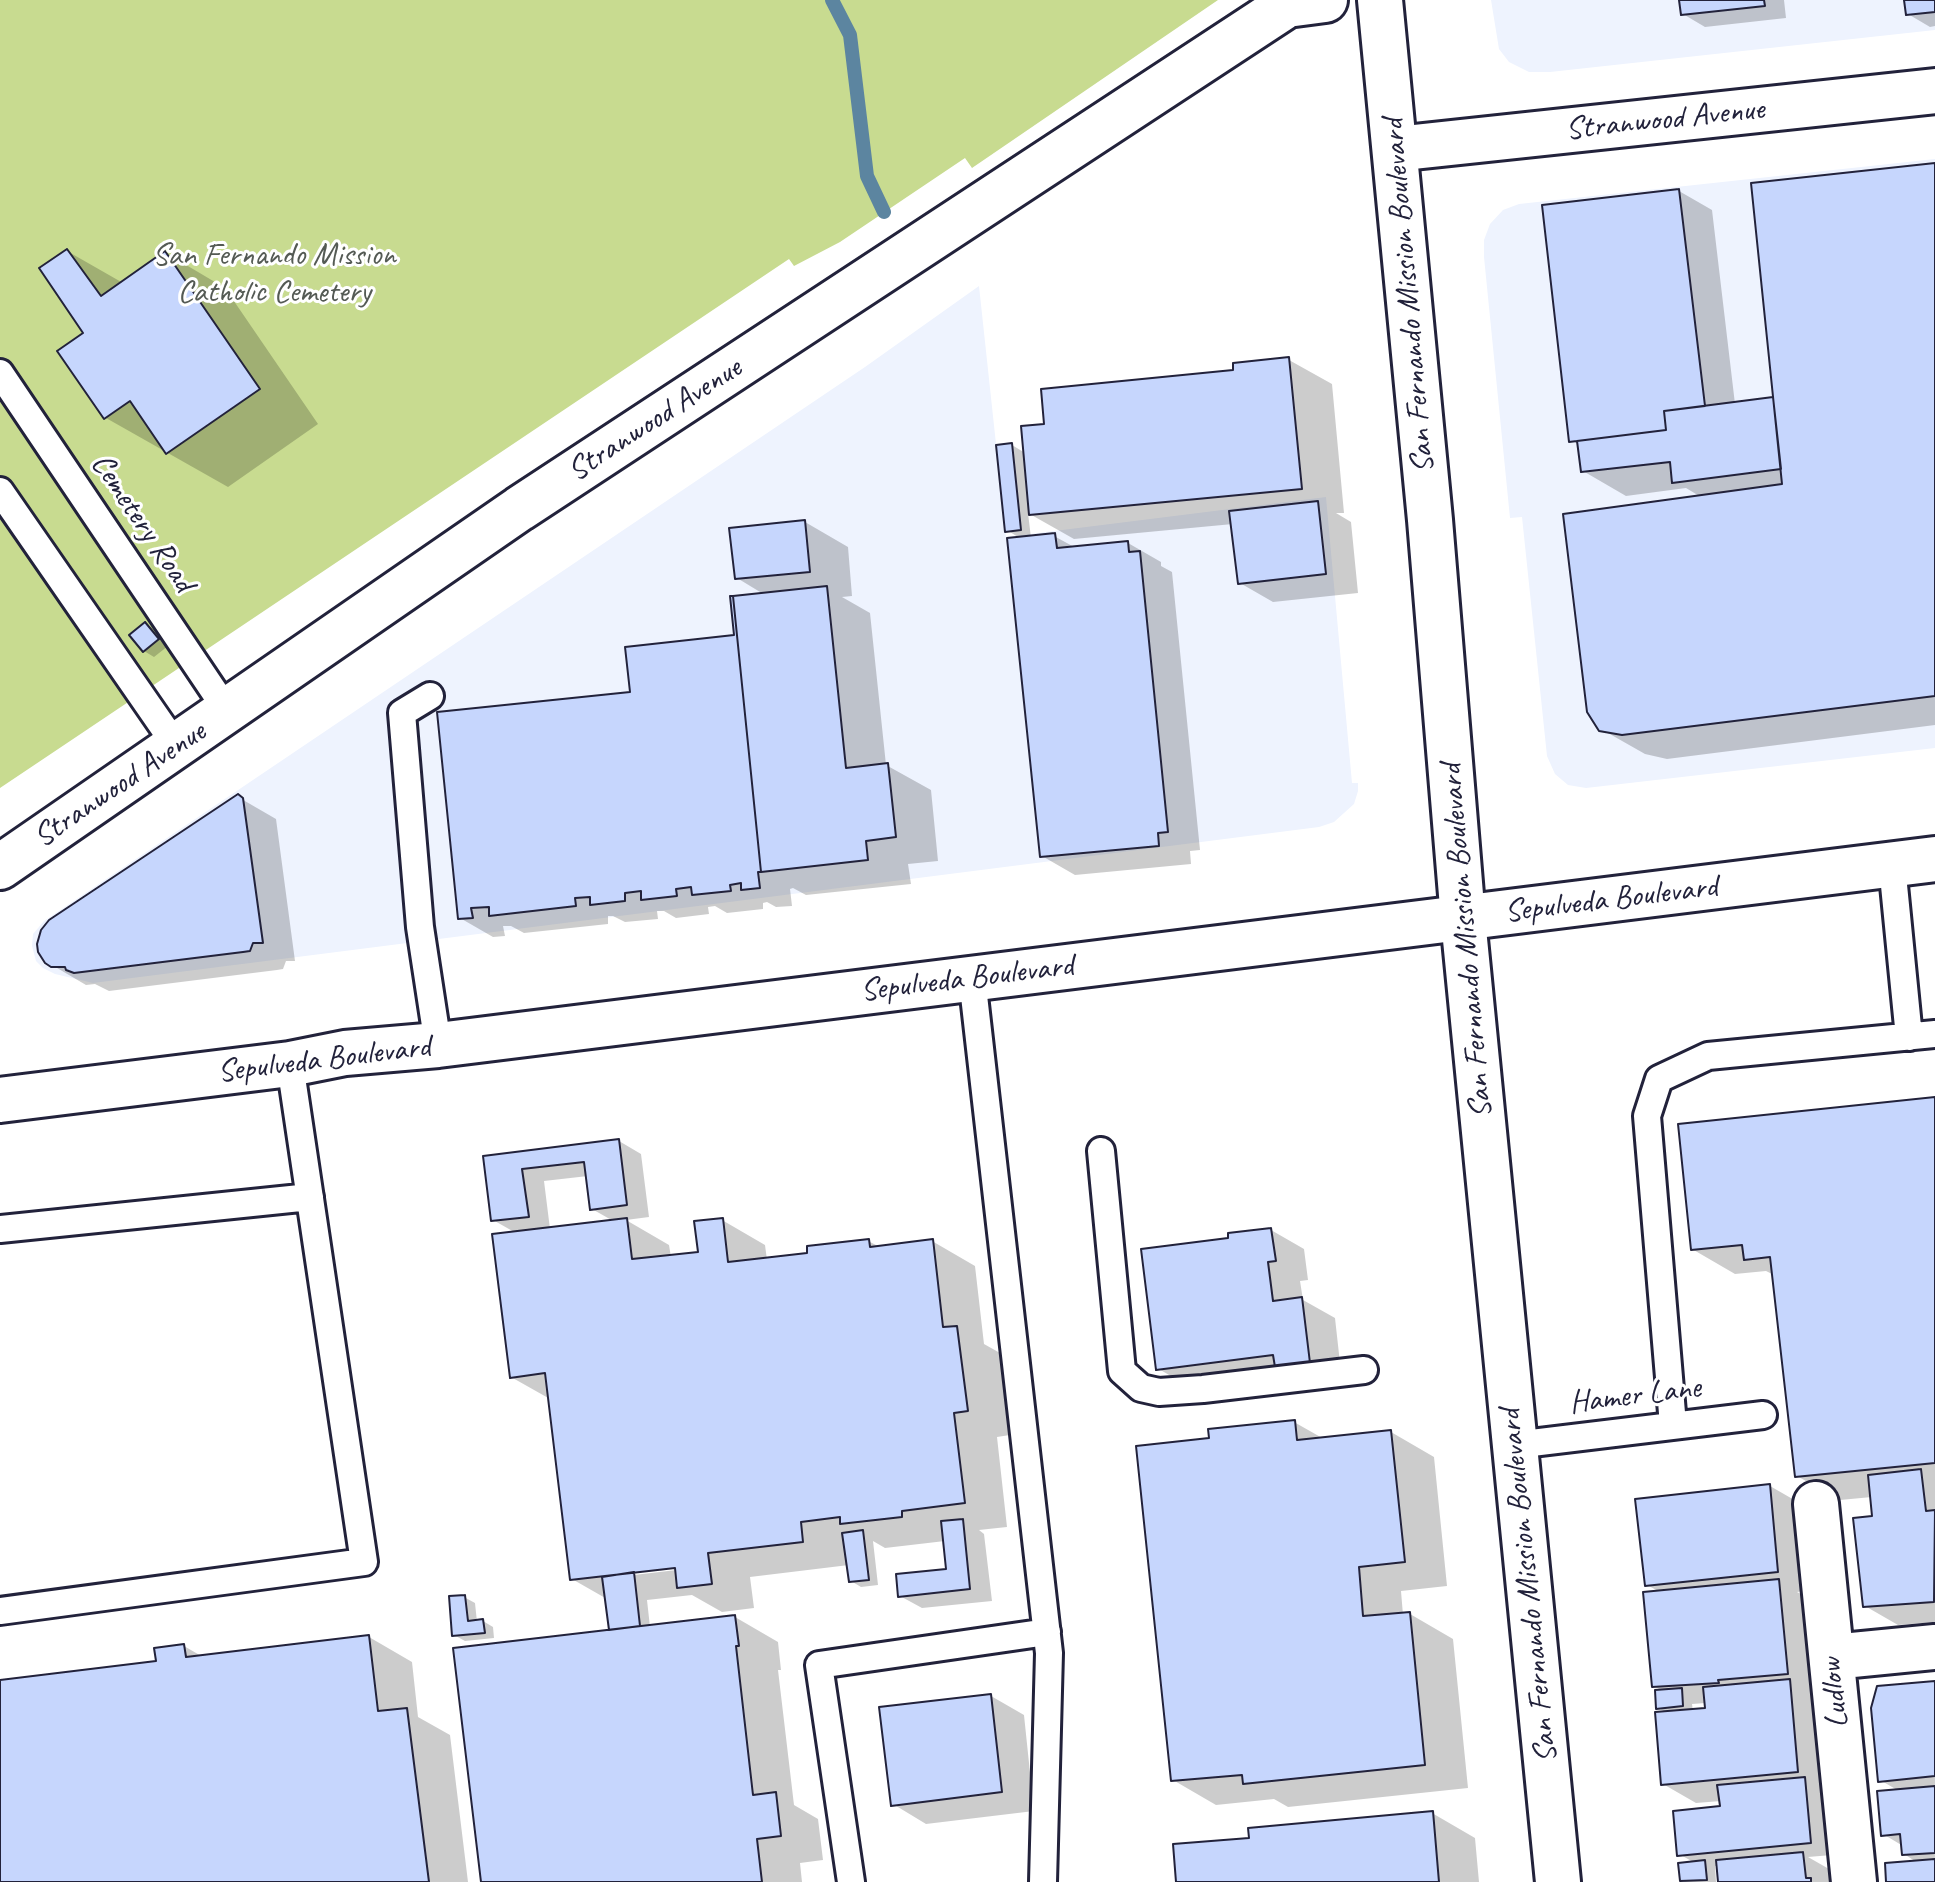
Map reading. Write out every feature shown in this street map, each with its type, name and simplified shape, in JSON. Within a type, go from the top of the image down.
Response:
[{"type":"main road","name":"Stranwood Avenue","points":[[0,867],[519,509],[1287,5],[1325,0]]},
{"type":"main road","name":"San Fernando Mission Boulevard","points":[[1380,0],[1431,535],[1463,919],[1558,1882]]},
{"type":"main road","name":"Stranwood Avenue","points":[[1395,149],[1935,91]]},
{"type":"main road","name":"Sepulveda Boulevard","points":[[0,1100],[290,1064],[345,1053],[438,1045],[1935,859]]},
{"type":"main road","name":"Ludlow","points":[[1816,1504],[1854,1882]]},
{"type":"main road","points":[[1832,1657],[1935,1647]]},
{"type":"lane","name":"Cemetery Road","points":[[0,373],[228,712]]},
{"type":"lane","points":[[0,491],[177,747]]},
{"type":"lane","points":[[430,696],[402,713],[420,927],[438,1045]]},
{"type":"lane","points":[[1673,1425],[1647,1116],[1659,1079],[1708,1056],[1922,1036],[1892,865]]},
{"type":"lane","points":[[972,978],[1049,1653],[1043,1882]]},
{"type":"lane","points":[[0,1611],[364,1562],[290,1064]]},
{"type":"lane","points":[[1101,1151],[1122,1371],[1141,1388],[1159,1392],[1203,1389],[1364,1370]]},
{"type":"lane","points":[[0,1229],[310,1197]]},
{"type":"lane","name":"Hamer Lane","points":[[1515,1445],[1763,1415]]},
{"type":"lane","points":[[851,1882],[819,1665],[1047,1632]]},
{"type":"shaded area","points":[[1491,0],[1935,0],[1935,30],[1529,72],[1509,62],[1499,49]]},
{"type":"shaded area","points":[[1935,159],[1935,748],[1586,788],[1568,785],[1555,774],[1547,756],[1522,517],[1510,518],[1484,257],[1484,240],[1490,224],[1503,210],[1519,204]]},
{"type":"shaded area","points":[[979,286],[1006,537],[1326,497],[1352,783],[1358,783],[1354,804],[1334,822],[1319,827],[93,983],[55,974],[36,961],[33,934],[44,921],[865,367]]},
{"type":"green space","name":"San Fernando Mission Catholic Cemetery","points":[[0,0],[1218,0],[972,168],[965,158],[840,242],[794,266],[789,259],[0,788]]},
{"type":"building","points":[[1679,0],[1764,0],[1765,6],[1681,15]]},
{"type":"building","points":[[1904,0],[1935,0],[1935,12],[1906,15]]},
{"type":"building","points":[[1935,163],[1935,696],[1622,735],[1599,731],[1587,712],[1563,514],[1782,484],[1751,183]]},
{"type":"building","points":[[1679,189],[1705,406],[1664,411],[1666,430],[1569,442],[1542,205]]},
{"type":"building","points":[[67,249],[101,296],[165,251],[260,389],[166,454],[130,401],[104,419],[57,351],[83,333],[39,268]]},
{"type":"building","points":[[1289,357],[1302,489],[1029,515],[1021,426],[1044,424],[1041,389],[1233,370],[1233,363]]},
{"type":"building","points":[[1773,397],[1781,469],[1672,483],[1670,462],[1581,472],[1577,441],[1666,430],[1664,411]]},
{"type":"building","points":[[1012,443],[1021,530],[1005,532],[996,445]]},
{"type":"building","points":[[1318,501],[1326,574],[1238,584],[1229,511]]},
{"type":"building","points":[[805,520],[810,572],[735,579],[729,528]]},
{"type":"building","points":[[1055,533],[1057,548],[1128,541],[1129,552],[1140,551],[1168,832],[1158,833],[1159,846],[1040,857],[1007,538]]},
{"type":"building","points":[[827,586],[846,768],[888,763],[896,837],[866,841],[868,860],[761,872],[733,596]]},
{"type":"building","points":[[730,596],[733,596],[761,872],[758,872],[760,888],[741,890],[741,883],[730,885],[731,891],[692,895],[691,887],[676,889],[677,896],[641,900],[641,891],[625,893],[625,901],[590,905],[590,897],[575,898],[576,906],[489,916],[489,907],[471,908],[473,918],[458,919],[437,712],[630,692],[625,647],[734,635]]},
{"type":"building","points":[[145,622],[159,639],[143,652],[129,635]]},
{"type":"building","points":[[238,794],[243,798],[263,943],[253,943],[250,951],[74,973],[65,967],[51,967],[45,963],[37,944],[41,930],[49,920]]},
{"type":"building","points":[[1935,1097],[1935,1463],[1795,1477],[1770,1257],[1744,1260],[1742,1245],[1691,1250],[1678,1124]]},
{"type":"building","points":[[619,1139],[627,1205],[590,1210],[584,1162],[522,1169],[529,1217],[491,1221],[483,1156]]},
{"type":"building","points":[[627,1218],[632,1259],[698,1252],[694,1221],[723,1218],[728,1262],[807,1253],[807,1246],[869,1239],[870,1247],[933,1239],[943,1327],[957,1326],[968,1411],[954,1413],[965,1503],[902,1511],[902,1517],[840,1524],[840,1517],[801,1522],[803,1542],[708,1553],[712,1584],[677,1588],[675,1568],[570,1580],[545,1373],[510,1378],[492,1234]]},
{"type":"building","points":[[1271,1228],[1276,1261],[1268,1262],[1273,1301],[1302,1297],[1310,1363],[1275,1367],[1273,1355],[1156,1370],[1141,1249],[1228,1238],[1228,1233]]},
{"type":"building","points":[[1295,1420],[1297,1440],[1391,1430],[1405,1562],[1359,1567],[1363,1616],[1410,1612],[1425,1765],[1243,1784],[1242,1775],[1171,1781],[1136,1446],[1209,1438],[1208,1429]]},
{"type":"building","points":[[1921,1469],[1926,1511],[1935,1510],[1934,1602],[1863,1607],[1853,1518],[1872,1516],[1868,1475]]},
{"type":"building","points":[[1770,1484],[1778,1572],[1645,1586],[1635,1499]]},
{"type":"building","points":[[963,1519],[970,1589],[898,1597],[896,1574],[946,1569],[941,1521]]},
{"type":"building","points":[[863,1530],[869,1580],[849,1582],[842,1533]]},
{"type":"building","points":[[634,1572],[640,1626],[609,1630],[602,1577]]},
{"type":"building","points":[[1779,1579],[1788,1674],[1652,1687],[1643,1592]]},
{"type":"building","points":[[465,1595],[468,1621],[483,1619],[485,1633],[452,1636],[449,1596]]},
{"type":"building","points":[[735,1615],[753,1795],[776,1792],[781,1836],[757,1839],[762,1882],[481,1882],[453,1648]]},
{"type":"building","points":[[369,1635],[378,1711],[407,1708],[429,1882],[0,1882],[0,1680],[156,1661],[154,1648],[184,1644],[186,1657]]},
{"type":"building","points":[[1790,1679],[1798,1772],[1661,1785],[1655,1712],[1705,1708],[1703,1687]]},
{"type":"building","points":[[1935,1681],[1935,1776],[1878,1782],[1871,1708],[1877,1686]]},
{"type":"building","points":[[1682,1688],[1683,1706],[1656,1709],[1655,1690]]},
{"type":"building","points":[[991,1694],[1002,1792],[891,1806],[879,1707]]},
{"type":"building","points":[[1805,1777],[1811,1843],[1677,1856],[1673,1811],[1720,1806],[1717,1785]]},
{"type":"building","points":[[1935,1786],[1935,1853],[1902,1855],[1900,1834],[1881,1836],[1877,1791]]},
{"type":"building","points":[[1433,1811],[1439,1882],[1176,1882],[1173,1844],[1249,1838],[1248,1828]]},
{"type":"building","points":[[1803,1852],[1806,1878],[1811,1878],[1811,1882],[1718,1882],[1716,1860]]},
{"type":"building","points":[[1935,1859],[1935,1882],[1886,1882],[1885,1863]]},
{"type":"building","points":[[1705,1860],[1707,1880],[1680,1881],[1678,1863]]},
{"type":"waterway","points":[[832,0],[850,35],[867,176],[884,212]]}]
